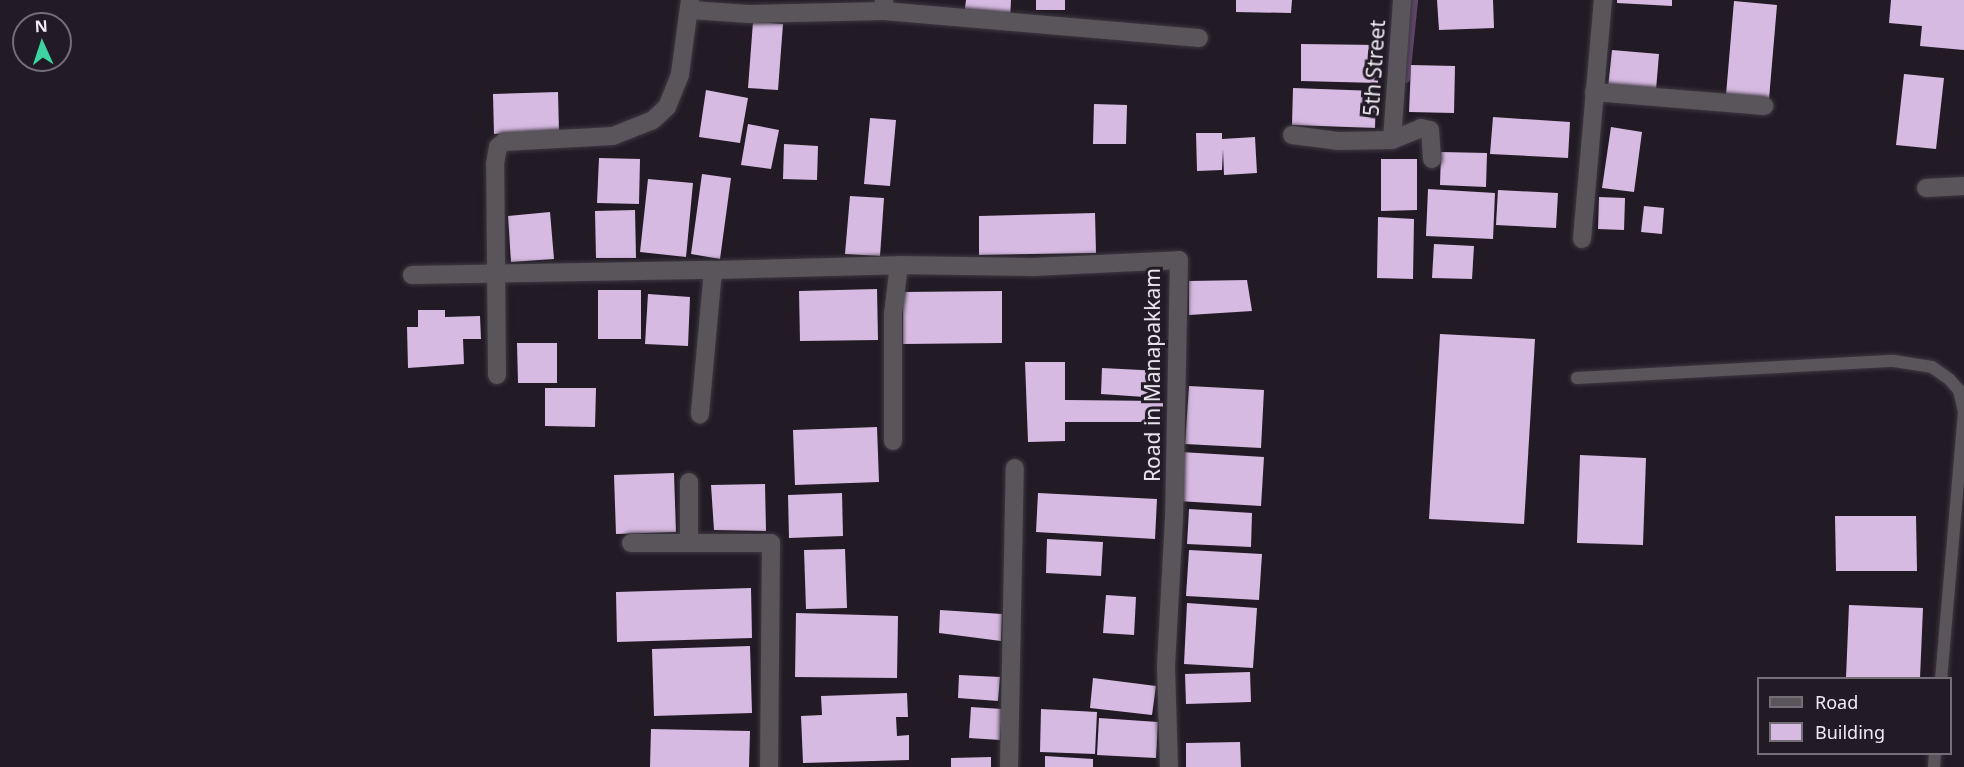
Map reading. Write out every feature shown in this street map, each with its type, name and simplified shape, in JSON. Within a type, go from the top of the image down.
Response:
[{"type":"street","name":"5th Street","points":[[1392,140],[1402,0]]},
{"type":"street","points":[[1581,239],[1603,0]]},
{"type":"street","points":[[497,375],[495,164],[498,147],[504,142],[613,136],[653,120],[667,107],[680,74],[691,5],[749,14],[884,6],[1199,38]]},
{"type":"street","points":[[1594,92],[1764,106]]},
{"type":"street","points":[[1292,135],[1338,141],[1392,140],[1421,129],[1430,130],[1432,159]]},
{"type":"street","points":[[1926,188],[1964,186]]},
{"type":"street","name":"Road in Manapakkam","points":[[412,275],[497,271],[713,270],[898,265],[1033,267],[1179,260],[1174,518],[1166,667],[1169,767]]},
{"type":"street","points":[[893,441],[893,326],[898,265]]},
{"type":"street","points":[[700,414],[713,270]]},
{"type":"street","points":[[1009,767],[1015,468]]},
{"type":"street","points":[[689,483],[689,543]]},
{"type":"street","points":[[631,543],[771,543],[769,767]]},
{"type":"lane","points":[[1577,378],[1894,361],[1932,367],[1949,379],[1959,390],[1964,420],[1941,677]]},
{"type":"building","points":[[966,0],[1011,0],[1010,19],[964,16]]},
{"type":"building","points":[[1036,0],[1065,0],[1065,10],[1036,10]]},
{"type":"building","points":[[1236,0],[1292,0],[1291,13],[1236,12]]},
{"type":"building","points":[[1437,0],[1493,0],[1494,28],[1439,30]]},
{"type":"building","points":[[1617,0],[1672,0],[1672,6],[1617,3]]},
{"type":"building","points":[[1891,0],[1964,0],[1964,50],[1920,46],[1922,26],[1889,23]]},
{"type":"building","points":[[1734,1],[1777,5],[1769,99],[1726,95]]},
{"type":"building","points":[[753,22],[783,24],[778,90],[748,88]]},
{"type":"building","points":[[1301,44],[1379,45],[1378,83],[1301,81]]},
{"type":"building","points":[[1612,50],[1659,54],[1656,90],[1608,87]]},
{"type":"building","points":[[1411,65],[1455,66],[1454,113],[1409,112]]},
{"type":"building","points":[[1904,74],[1944,78],[1936,149],[1896,145]]},
{"type":"building","points":[[1293,88],[1376,91],[1375,128],[1292,125]]},
{"type":"building","points":[[706,90],[748,98],[740,143],[699,137]]},
{"type":"building","points":[[558,92],[559,132],[494,134],[493,94]]},
{"type":"building","points":[[1094,104],[1127,105],[1126,144],[1093,144]]},
{"type":"building","points":[[1493,117],[1570,122],[1568,158],[1490,154]]},
{"type":"building","points":[[870,118],[896,120],[890,186],[864,184]]},
{"type":"building","points":[[748,124],[779,130],[771,169],[741,165]]},
{"type":"building","points":[[1611,127],[1642,132],[1634,192],[1602,188]]},
{"type":"building","points":[[1196,133],[1222,133],[1222,139],[1255,137],[1257,173],[1224,175],[1223,149],[1222,170],[1197,171]]},
{"type":"building","points":[[784,144],[818,146],[817,180],[783,179]]},
{"type":"building","points":[[1441,152],[1487,153],[1486,187],[1440,185]]},
{"type":"building","points":[[599,158],[640,159],[639,204],[597,203]]},
{"type":"building","points":[[1381,159],[1417,159],[1417,210],[1381,211]]},
{"type":"building","points":[[702,174],[731,178],[720,259],[691,254]]},
{"type":"building","points":[[648,179],[693,183],[686,257],[640,252]]},
{"type":"building","points":[[1428,189],[1495,193],[1493,239],[1426,236]]},
{"type":"building","points":[[1498,190],[1558,193],[1556,228],[1496,225]]},
{"type":"building","points":[[850,196],[884,198],[880,256],[845,254]]},
{"type":"building","points":[[1599,197],[1625,198],[1624,230],[1598,229]]},
{"type":"building","points":[[1644,206],[1664,208],[1662,234],[1641,232]]},
{"type":"building","points":[[635,210],[636,258],[596,258],[595,211]]},
{"type":"building","points":[[550,212],[554,259],[511,262],[508,216]]},
{"type":"building","points":[[1095,213],[1096,253],[979,255],[979,216]]},
{"type":"building","points":[[1378,217],[1414,219],[1413,279],[1377,278]]},
{"type":"building","points":[[1434,244],[1474,246],[1472,279],[1432,278]]},
{"type":"building","points":[[1247,280],[1252,311],[1189,315],[1189,281]]},
{"type":"building","points":[[877,289],[878,340],[800,341],[799,291]]},
{"type":"building","points":[[598,290],[641,290],[641,339],[598,339]]},
{"type":"building","points":[[1002,291],[1002,343],[903,344],[903,292]]},
{"type":"building","points":[[648,294],[690,297],[688,346],[645,344]]},
{"type":"building","points":[[418,310],[445,310],[445,317],[480,316],[481,339],[463,339],[464,364],[408,368],[407,327],[418,327]]},
{"type":"building","points":[[1440,334],[1535,339],[1524,524],[1429,519]]},
{"type":"building","points":[[517,343],[557,343],[557,383],[518,383]]},
{"type":"building","points":[[1025,362],[1065,362],[1065,400],[1163,401],[1163,422],[1065,422],[1065,441],[1028,442]]},
{"type":"building","points":[[1102,368],[1161,371],[1159,398],[1101,394]]},
{"type":"building","points":[[1189,386],[1264,390],[1261,448],[1185,444]]},
{"type":"building","points":[[545,388],[596,388],[595,427],[545,426]]},
{"type":"building","points":[[877,427],[879,482],[795,485],[793,430]]},
{"type":"building","points":[[1181,452],[1264,457],[1261,506],[1178,501]]},
{"type":"building","points":[[1580,455],[1646,458],[1643,545],[1577,543]]},
{"type":"building","points":[[674,473],[676,532],[616,534],[614,475]]},
{"type":"building","points":[[765,484],[766,531],[714,530],[711,485]]},
{"type":"building","points":[[842,493],[843,536],[789,538],[788,495]]},
{"type":"building","points":[[1038,493],[1157,499],[1155,539],[1036,532]]},
{"type":"building","points":[[1189,509],[1252,513],[1251,547],[1187,544]]},
{"type":"building","points":[[1835,516],[1916,516],[1917,571],[1836,571]]},
{"type":"building","points":[[1047,539],[1103,542],[1101,576],[1046,573]]},
{"type":"building","points":[[845,549],[847,608],[806,609],[804,550]]},
{"type":"building","points":[[1189,550],[1262,554],[1259,600],[1186,596]]},
{"type":"building","points":[[751,588],[752,638],[617,642],[616,592]]},
{"type":"building","points":[[1106,595],[1136,597],[1134,635],[1103,633]]},
{"type":"building","points":[[1187,603],[1257,608],[1253,668],[1184,664]]},
{"type":"building","points":[[1849,605],[1923,608],[1920,677],[1846,677]]},
{"type":"building","points":[[940,610],[1002,614],[1001,641],[939,633]]},
{"type":"building","points":[[796,613],[898,616],[897,678],[795,677]]},
{"type":"building","points":[[750,646],[752,713],[654,716],[652,649]]},
{"type":"building","points":[[1250,672],[1251,702],[1186,704],[1185,674]]},
{"type":"building","points":[[959,675],[1000,677],[998,701],[958,698]]},
{"type":"building","points":[[1093,678],[1156,686],[1152,715],[1090,708]]},
{"type":"building","points":[[907,693],[908,717],[896,717],[897,736],[909,735],[909,760],[803,763],[801,716],[822,715],[821,696]]},
{"type":"building","points":[[971,707],[1002,709],[1000,740],[969,738]]},
{"type":"building","points":[[1041,709],[1097,712],[1095,754],[1040,752]]},
{"type":"building","points":[[1099,718],[1158,722],[1156,758],[1097,755]]},
{"type":"building","points":[[651,729],[750,731],[749,767],[650,767]]},
{"type":"building","points":[[1240,742],[1241,767],[1186,767],[1186,743]]},
{"type":"building","points":[[1045,756],[1093,759],[1093,767],[1045,767]]},
{"type":"building","points":[[991,757],[991,767],[951,767],[951,758]]},
{"type":"waterway","points":[[1405,78],[1413,0]]}]
